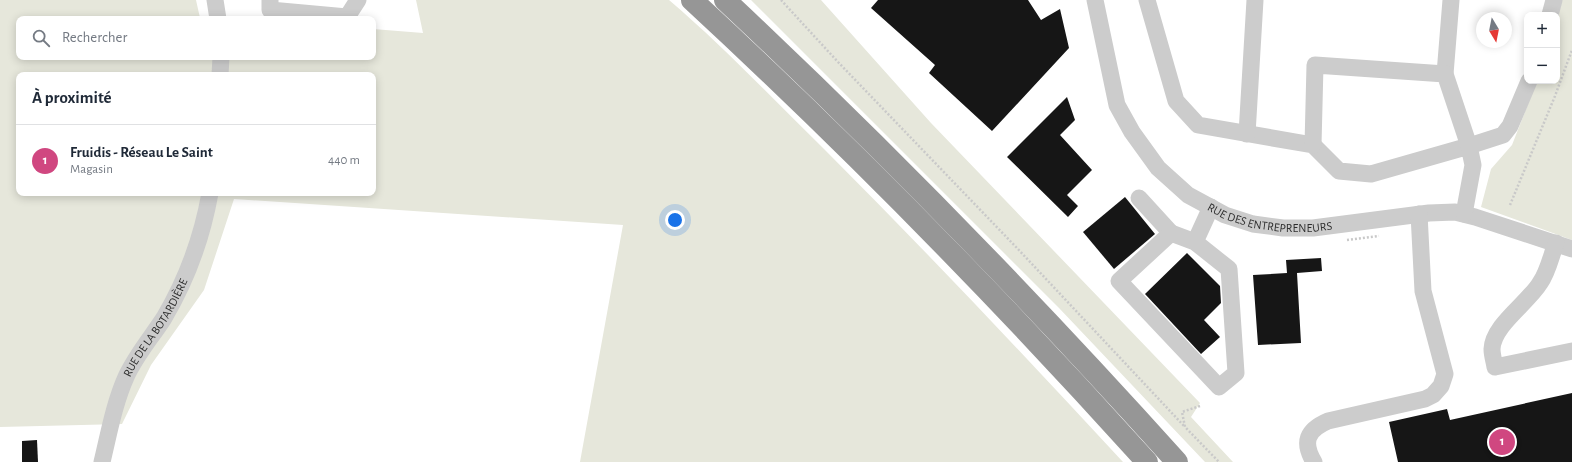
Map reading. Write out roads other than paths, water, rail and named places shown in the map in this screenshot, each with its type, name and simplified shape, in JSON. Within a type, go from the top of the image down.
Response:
[{"type":"highway","points":[[692,0],[813,116],[949,251],[1147,462]]},
{"type":"highway","points":[[725,0],[836,106],[988,260],[1177,462]]},
{"type":"street","points":[[215,0],[218,16]]},
{"type":"street","points":[[270,0],[270,10],[336,16]]},
{"type":"street","points":[[348,16],[358,0]]},
{"type":"street","name":"RUE DES ENTREPRENEURS","points":[[1095,0],[1117,105],[1158,168],[1188,195],[1211,208],[1225,215],[1253,224],[1283,228],[1313,228],[1419,214],[1455,212],[1564,246]]},
{"type":"street","points":[[1147,0],[1176,101],[1198,125],[1313,145],[1339,172],[1371,174],[1503,135],[1510,126],[1528,84]]},
{"type":"street","points":[[1247,134],[1255,0]]},
{"type":"street","points":[[1451,0],[1445,74],[1469,146],[1473,165],[1464,214]]},
{"type":"street","points":[[1551,12],[1554,0]]},
{"type":"street","points":[[220,60],[220,72]]},
{"type":"street","points":[[1313,145],[1315,65],[1445,74]]},
{"type":"street","name":"RUE DE LA BOTARDIÈRE","points":[[102,462],[115,407],[126,378],[139,352],[163,318],[184,281],[202,232],[209,196]]},
{"type":"street","points":[[1139,198],[1170,233],[1195,242],[1229,269],[1236,373],[1219,387],[1119,281],[1170,233]]},
{"type":"street","points":[[1195,242],[1211,208]]},
{"type":"street","points":[[1314,462],[1309,455],[1307,443],[1311,432],[1317,426],[1328,421],[1425,399],[1433,395],[1444,382],[1443,363],[1423,291],[1419,214]]},
{"type":"street","points":[[1564,246],[1530,297],[1508,319],[1496,334],[1492,348],[1495,367],[1572,351]]},
{"type":"place","name":"Fruidis - Réseau Le Saint","points":[[1502,442]]}]
